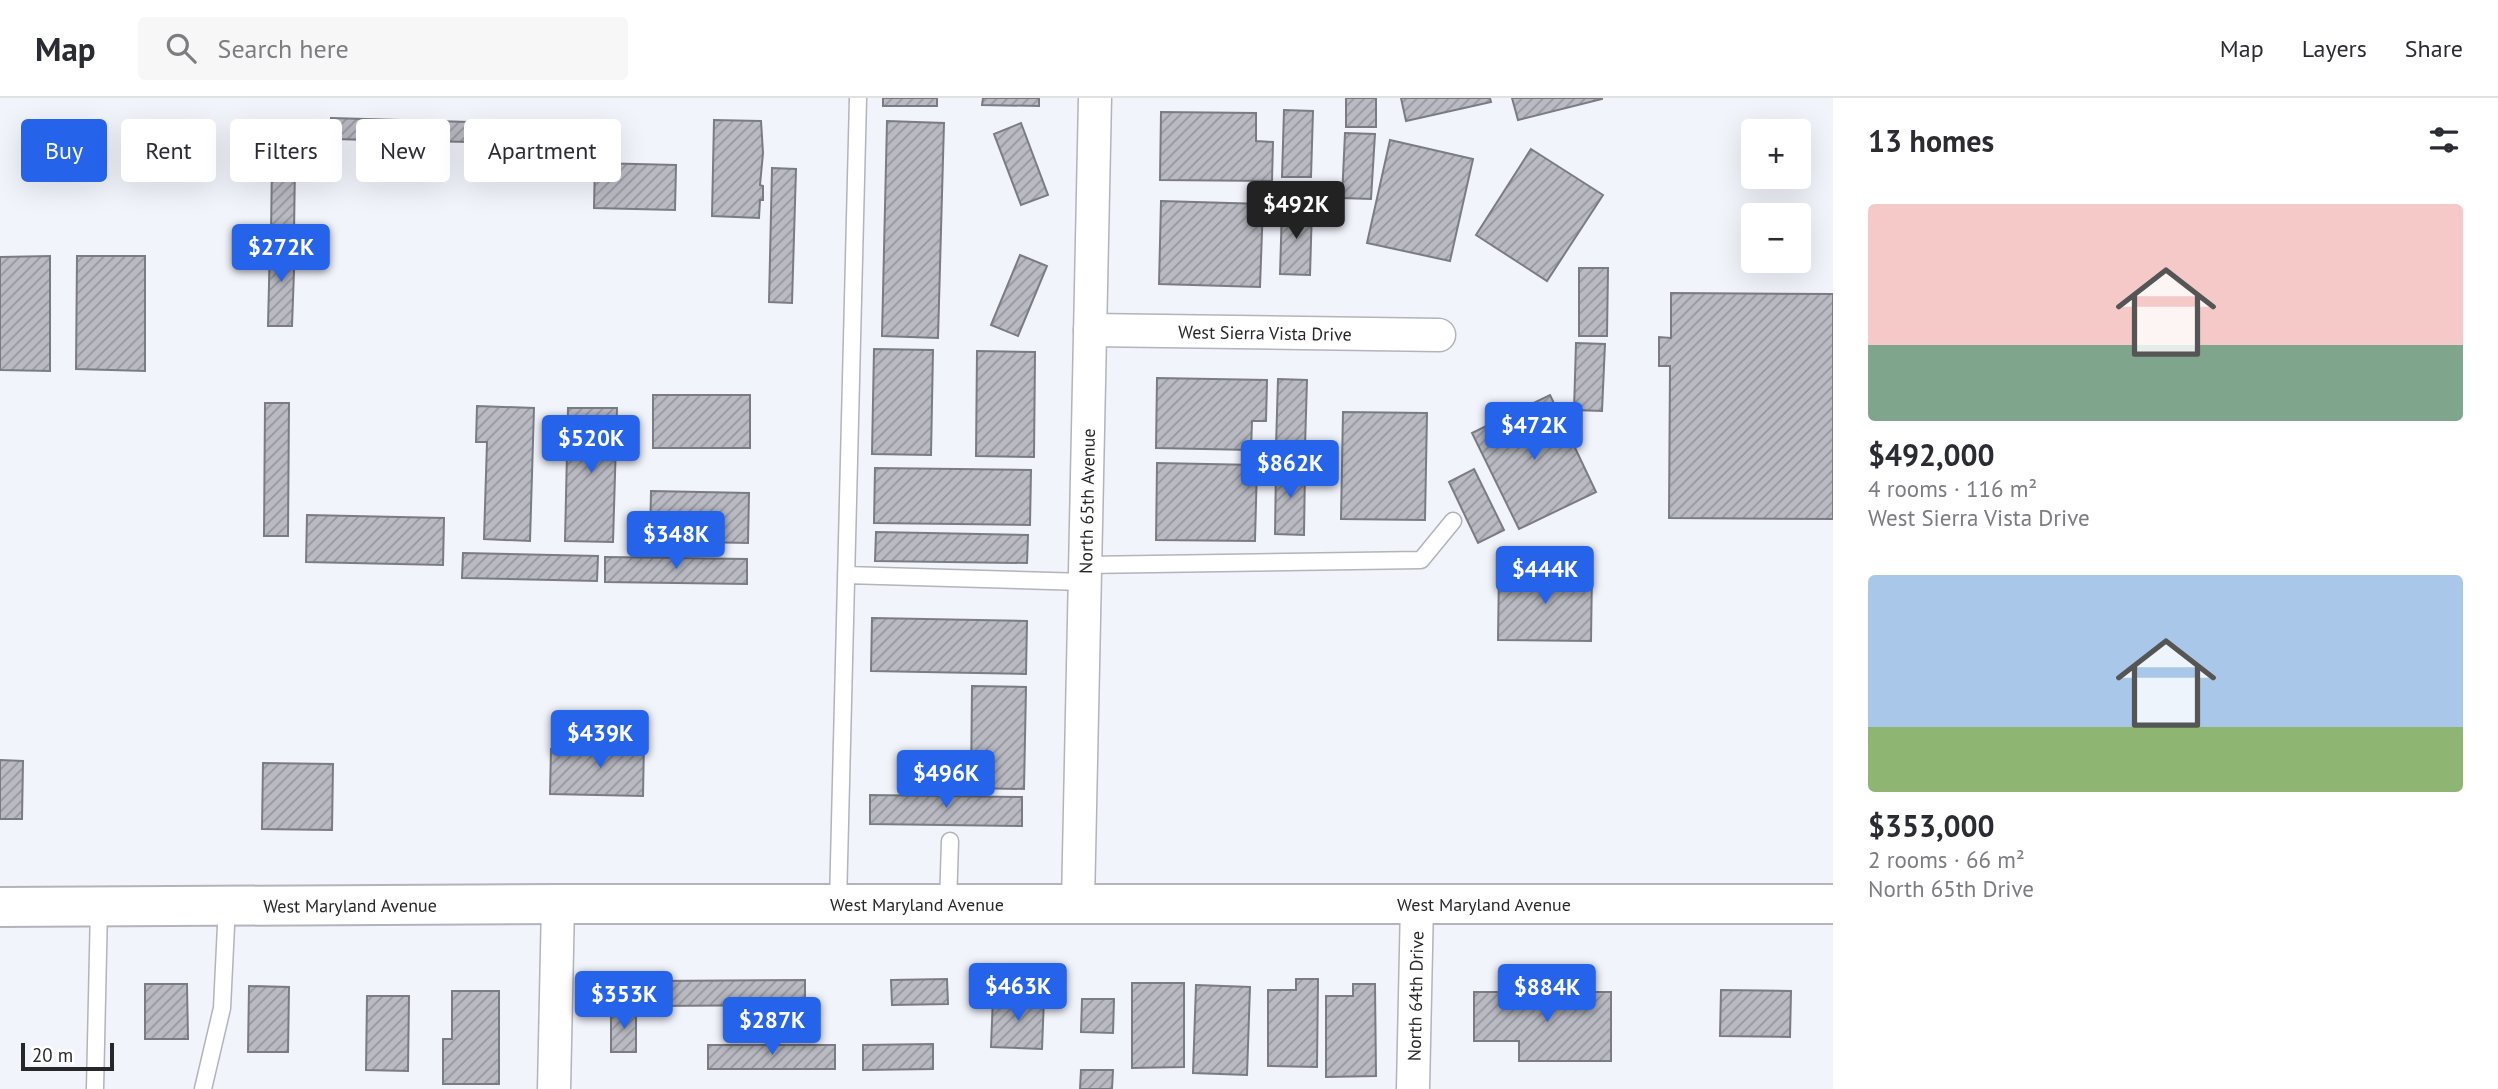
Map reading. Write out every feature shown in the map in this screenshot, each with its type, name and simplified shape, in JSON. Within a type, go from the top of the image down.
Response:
[{"type":"street","name":"North 65th Avenue","points":[[1078,904],[1095,98]]},
{"type":"street","name":"West Sierra Vista Drive","points":[[1090,330],[1439,335]]},
{"type":"street","name":"West Maryland Avenue","points":[[0,907],[1417,903],[1832,909]]},
{"type":"street","name":"North 64th Drive","points":[[1413,1089],[1417,903]]},
{"type":"street","points":[[554,1089],[558,904]]},
{"type":"lane","points":[[838,903],[858,98]]},
{"type":"lane","points":[[846,575],[1085,573],[1421,560],[1453,521]]},
{"type":"lane","points":[[948,904],[950,841]]},
{"type":"lane","points":[[203,1089],[222,1008],[227,905]]},
{"type":"lane","points":[[95,1089],[99,907]]},
{"type":"building","points":[[883,98],[937,98],[937,106],[883,106]]},
{"type":"building","points":[[983,98],[1039,98],[1039,106],[982,105]]},
{"type":"building","points":[[1346,98],[1376,98],[1376,127],[1346,127]]},
{"type":"building","points":[[1401,98],[1490,98],[1491,102],[1406,121]]},
{"type":"building","points":[[1512,98],[1602,98],[1602,99],[1518,120]]},
{"type":"building","points":[[1284,110],[1313,111],[1311,177],[1282,177]]},
{"type":"building","points":[[1161,112],[1256,113],[1256,141],[1273,142],[1272,181],[1160,180]]},
{"type":"building","points":[[331,118],[366,119],[356,119],[356,140],[342,139],[342,119]]},
{"type":"building","points":[[714,120],[761,121],[763,153],[760,185],[763,186],[763,200],[760,200],[759,218],[712,216]]},
{"type":"building","points":[[450,121],[464,122],[464,142],[450,142]]},
{"type":"building","points":[[887,121],[944,123],[938,338],[882,336]]},
{"type":"building","points":[[1021,123],[1048,195],[1021,205],[994,134]]},
{"type":"building","points":[[1345,133],[1375,134],[1371,199],[1342,198]]},
{"type":"building","points":[[1390,140],[1473,159],[1450,261],[1367,243]]},
{"type":"building","points":[[1531,149],[1603,195],[1547,281],[1476,235]]},
{"type":"building","points":[[621,164],[676,165],[675,210],[594,208],[595,182],[621,182]]},
{"type":"building","points":[[772,168],[796,169],[792,303],[769,302]]},
{"type":"building","points":[[272,182],[295,182],[294,235],[271,234]]},
{"type":"building","points":[[1161,201],[1263,204],[1260,287],[1159,284]]},
{"type":"building","points":[[1282,208],[1312,208],[1310,275],[1280,274]]},
{"type":"building","points":[[270,243],[295,243],[292,326],[268,326]]},
{"type":"building","points":[[1020,255],[1047,266],[1018,336],[991,325]]},
{"type":"building","points":[[50,256],[50,371],[0,370],[0,257]]},
{"type":"building","points":[[77,256],[145,256],[145,371],[76,369]]},
{"type":"building","points":[[1579,268],[1608,268],[1607,336],[1579,336]]},
{"type":"building","points":[[1671,293],[1833,294],[1833,519],[1669,518],[1670,366],[1659,366],[1659,337],[1671,338]]},
{"type":"building","points":[[1576,343],[1605,344],[1602,411],[1574,410]]},
{"type":"building","points":[[874,349],[933,350],[931,455],[872,454]]},
{"type":"building","points":[[977,351],[1035,352],[1034,457],[976,456]]},
{"type":"building","points":[[1157,378],[1267,380],[1266,421],[1252,421],[1251,450],[1156,448]]},
{"type":"building","points":[[1278,379],[1307,380],[1305,447],[1276,446]]},
{"type":"building","points":[[653,395],[750,395],[750,448],[653,448]]},
{"type":"building","points":[[1550,395],[1596,492],[1519,529],[1472,433]]},
{"type":"building","points":[[265,403],[289,403],[288,536],[264,536]]},
{"type":"building","points":[[477,406],[534,408],[530,541],[484,539],[487,442],[476,442]]},
{"type":"building","points":[[568,408],[617,408],[613,542],[565,541]]},
{"type":"building","points":[[1343,412],[1427,413],[1425,520],[1341,519]]},
{"type":"building","points":[[1157,463],[1257,465],[1255,541],[1156,540]]},
{"type":"building","points":[[1276,466],[1305,467],[1304,535],[1275,534]]},
{"type":"building","points":[[875,468],[1031,470],[1030,525],[874,523]]},
{"type":"building","points":[[1474,469],[1504,530],[1478,543],[1449,482]]},
{"type":"building","points":[[651,491],[749,493],[748,543],[650,541]]},
{"type":"building","points":[[307,515],[444,518],[443,565],[306,562]]},
{"type":"building","points":[[876,532],[1028,535],[1027,563],[875,561]]},
{"type":"building","points":[[463,553],[598,556],[597,581],[462,578]]},
{"type":"building","points":[[605,557],[747,559],[747,584],[605,582]]},
{"type":"building","points":[[1499,570],[1592,571],[1591,641],[1498,640]]},
{"type":"building","points":[[872,618],[1027,621],[1026,674],[871,671]]},
{"type":"building","points":[[972,686],[1026,687],[1024,789],[971,788]]},
{"type":"building","points":[[596,739],[644,740],[643,796],[550,794],[551,749],[596,751]]},
{"type":"building","points":[[0,760],[23,761],[22,819],[0,819]]},
{"type":"building","points":[[263,763],[333,764],[332,830],[262,829]]},
{"type":"building","points":[[870,795],[1022,797],[1022,826],[870,824]]},
{"type":"building","points":[[947,979],[948,1004],[892,1005],[891,980]]},
{"type":"building","points":[[1296,979],[1318,979],[1317,1067],[1268,1066],[1268,990],[1296,990]]},
{"type":"building","points":[[805,980],[805,1005],[652,1006],[652,981]]},
{"type":"building","points":[[1132,983],[1184,983],[1184,1067],[1132,1068]]},
{"type":"building","points":[[145,984],[187,984],[188,1039],[145,1039]]},
{"type":"building","points":[[1353,984],[1375,984],[1376,1076],[1326,1077],[1326,996],[1353,996]]},
{"type":"building","points":[[1196,985],[1250,987],[1247,1075],[1193,1073]]},
{"type":"building","points":[[249,986],[289,987],[288,1052],[248,1052]]},
{"type":"building","points":[[1721,990],[1791,991],[1790,1037],[1720,1036]]},
{"type":"building","points":[[452,991],[499,991],[499,1084],[443,1084],[443,1039],[452,1039]]},
{"type":"building","points":[[1474,992],[1611,992],[1611,1061],[1519,1061],[1519,1041],[1474,1041]]},
{"type":"building","points":[[367,996],[409,996],[408,1071],[366,1070]]},
{"type":"building","points":[[993,997],[1044,998],[1042,1049],[991,1047]]},
{"type":"building","points":[[1082,999],[1114,999],[1113,1033],[1081,1032]]},
{"type":"building","points":[[611,1010],[636,1010],[636,1052],[611,1052]]},
{"type":"building","points":[[933,1044],[933,1069],[863,1070],[863,1045]]},
{"type":"building","points":[[708,1045],[835,1045],[835,1069],[708,1069]]},
{"type":"building","points":[[1081,1070],[1113,1070],[1112,1089],[1080,1089]]}]
